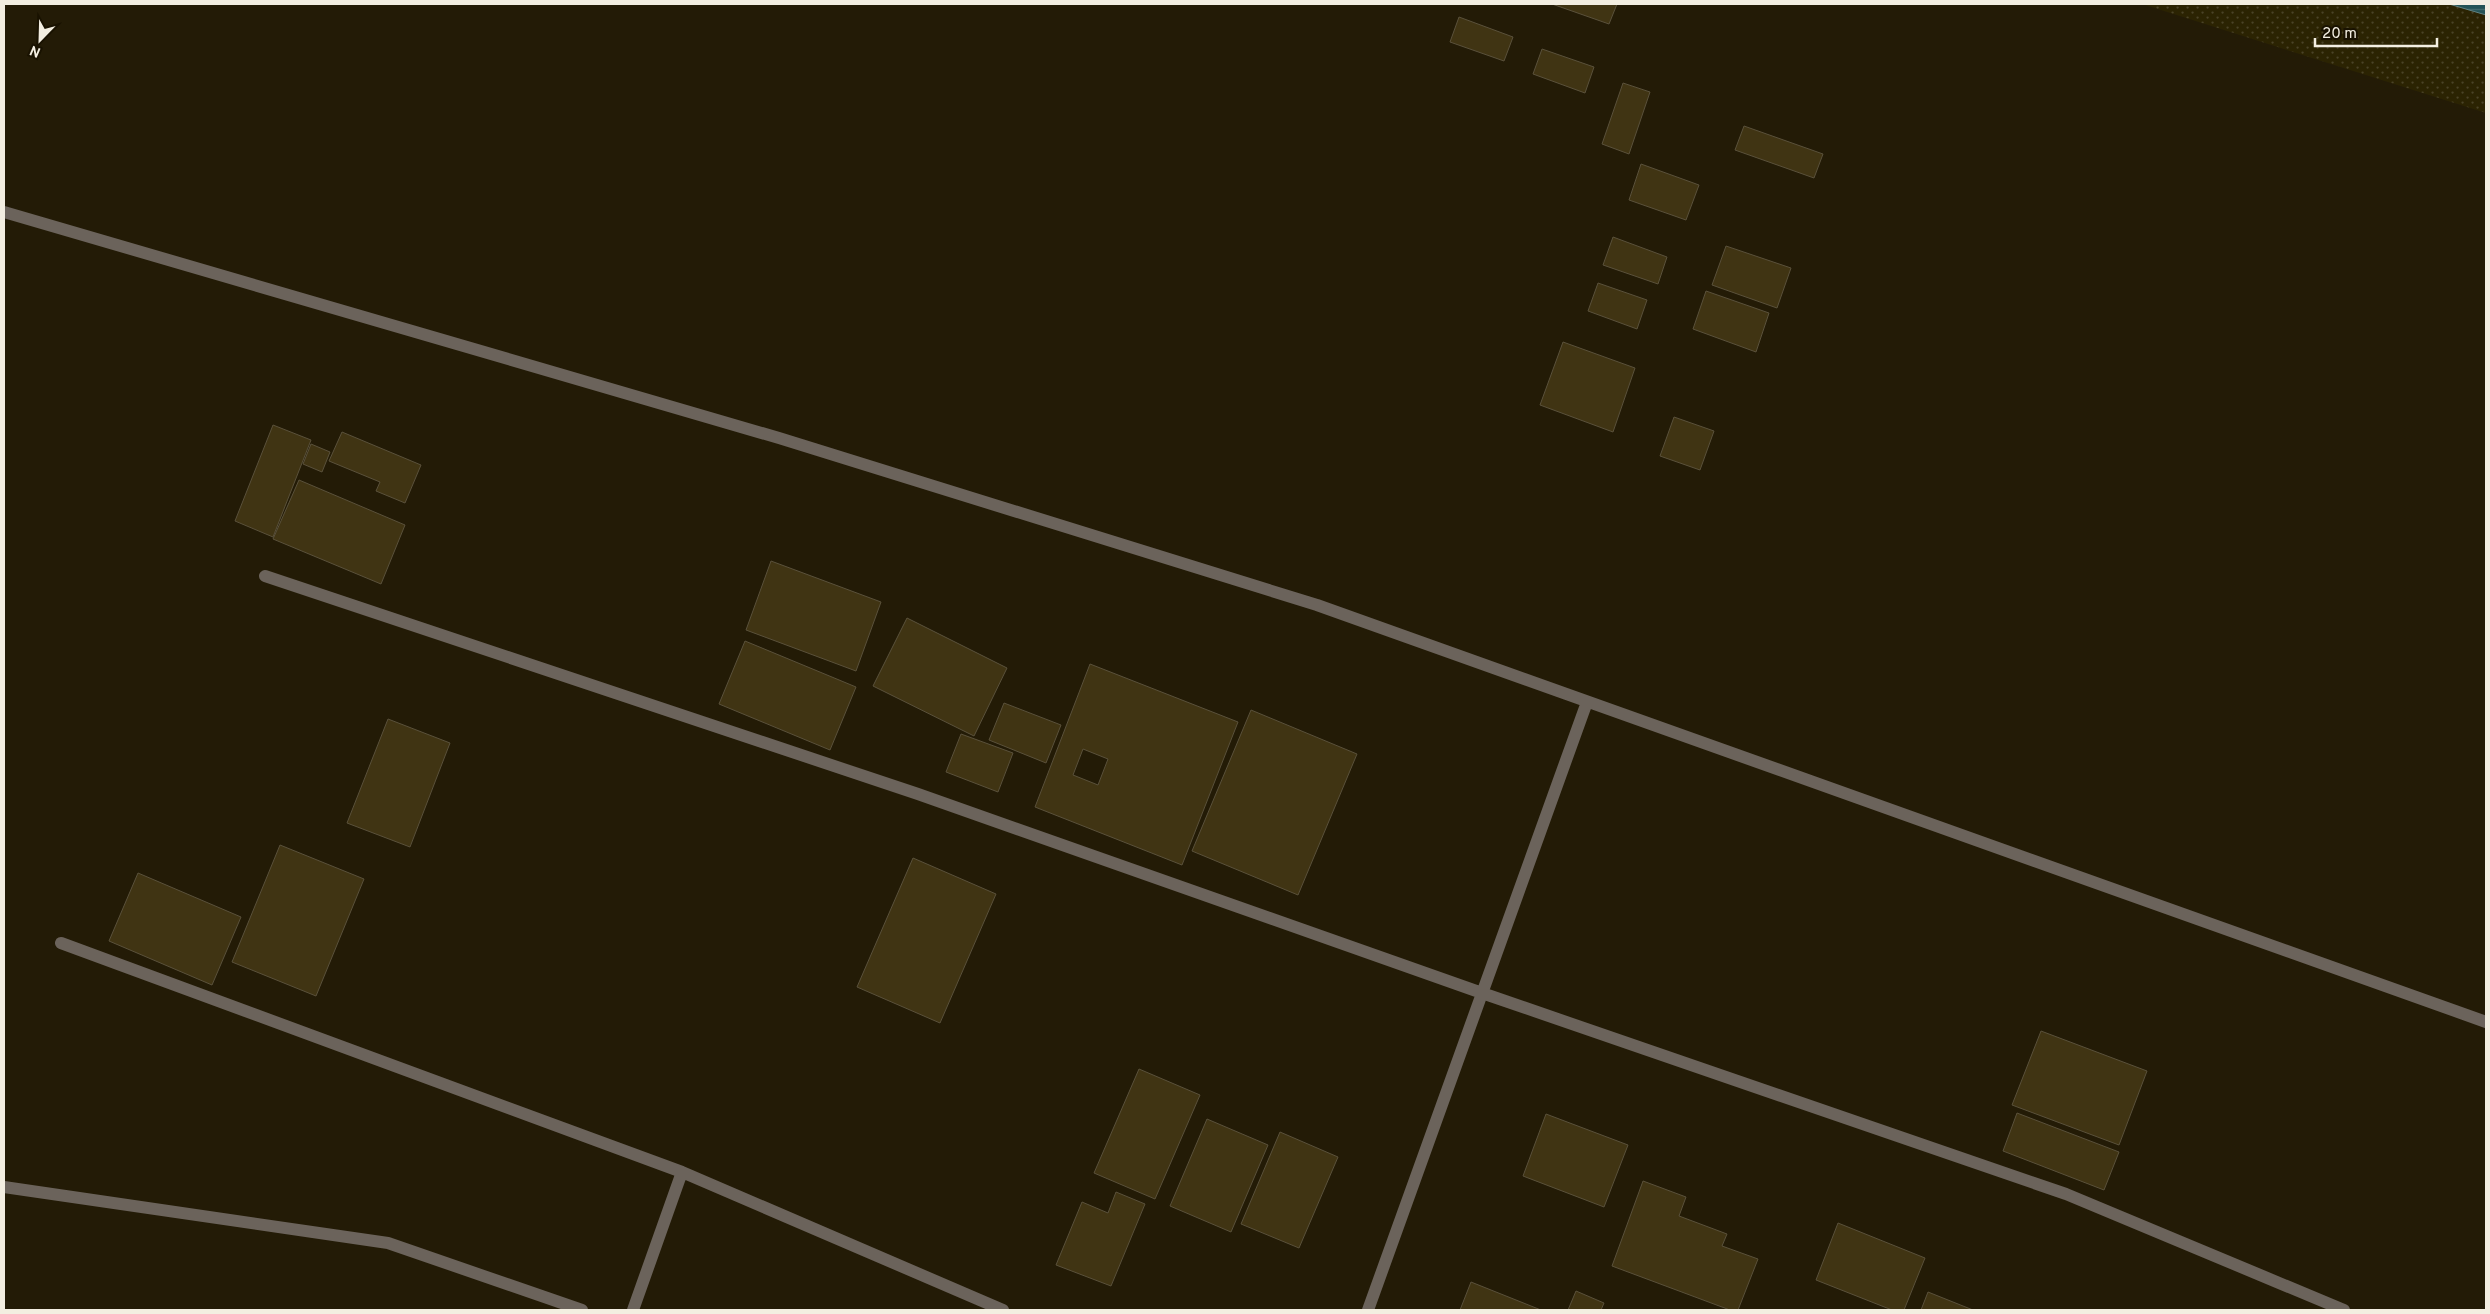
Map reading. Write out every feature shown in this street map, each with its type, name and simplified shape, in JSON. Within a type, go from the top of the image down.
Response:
[{"type":"street","points":[[4,212],[788,441],[1317,605],[2486,1022]]},
{"type":"street","points":[[265,576],[918,794],[1482,993],[2066,1194],[2344,1310]]},
{"type":"street","points":[[1368,1310],[1587,702]]},
{"type":"street","points":[[61,943],[682,1172],[1004,1310]]},
{"type":"street","points":[[633,1310],[682,1172]]},
{"type":"street","points":[[4,1187],[388,1244],[582,1310]]},
{"type":"sand","points":[[2142,4],[2449,4],[2486,15],[2486,113]]},
{"type":"water","points":[[2449,4],[2486,4],[2486,15]]},
{"type":"building","points":[[1552,4],[1617,4],[1609,24]]},
{"type":"building","points":[[1459,17],[1513,37],[1504,61],[1450,42]]},
{"type":"building","points":[[1542,49],[1594,67],[1585,93],[1533,74]]},
{"type":"building","points":[[1623,83],[1650,92],[1629,154],[1602,144]]},
{"type":"building","points":[[1744,126],[1823,154],[1814,178],[1735,150]]},
{"type":"building","points":[[1641,164],[1699,185],[1686,220],[1629,200]]},
{"type":"building","points":[[1613,237],[1667,257],[1658,284],[1603,265]]},
{"type":"building","points":[[1726,246],[1791,268],[1777,308],[1712,285]]},
{"type":"building","points":[[1598,283],[1647,300],[1637,329],[1588,311]]},
{"type":"building","points":[[1706,291],[1769,313],[1756,352],[1693,329]]},
{"type":"building","points":[[1563,342],[1635,368],[1613,432],[1540,405]]},
{"type":"building","points":[[1674,417],[1714,431],[1700,470],[1660,456]]},
{"type":"building","points":[[273,425],[311,440],[273,537],[235,521]]},
{"type":"building","points":[[342,432],[421,465],[405,503],[376,491],[380,482],[329,461]]},
{"type":"building","points":[[311,444],[330,452],[322,472],[303,464]]},
{"type":"building","points":[[299,480],[405,525],[381,584],[273,539]]},
{"type":"building","points":[[771,561],[881,602],[856,671],[746,630]]},
{"type":"building","points":[[907,618],[1007,668],[974,736],[873,686]]},
{"type":"building","points":[[745,641],[856,687],[830,750],[719,704]]},
{"type":"building","points":[[1090,664],[1238,722],[1182,865],[1035,807]],"holes":[[[1083,749],[1108,759],[1098,785],[1073,775]]]},
{"type":"building","points":[[1004,703],[1061,725],[1046,763],[989,740]]},
{"type":"building","points":[[1251,710],[1357,754],[1298,895],[1192,851]]},
{"type":"building","points":[[388,719],[450,743],[410,847],[347,823]]},
{"type":"building","points":[[961,734],[1013,753],[998,792],[946,772]]},
{"type":"building","points":[[280,845],[364,879],[316,996],[232,962]]},
{"type":"building","points":[[913,858],[996,894],[940,1023],[857,987]]},
{"type":"building","points":[[138,873],[241,917],[212,985],[109,941]]},
{"type":"building","points":[[2041,1031],[2147,1071],[2119,1145],[2012,1105]]},
{"type":"building","points":[[1139,1069],[1200,1095],[1155,1199],[1094,1173]]},
{"type":"building","points":[[2017,1113],[2119,1152],[2104,1190],[2003,1151]]},
{"type":"building","points":[[1546,1114],[1628,1145],[1604,1207],[1523,1176]]},
{"type":"building","points":[[1207,1119],[1268,1145],[1231,1232],[1170,1206]]},
{"type":"building","points":[[1280,1132],[1338,1157],[1299,1248],[1241,1224]]},
{"type":"building","points":[[1643,1181],[1686,1197],[1679,1216],[1727,1234],[1722,1246],[1758,1259],[1738,1310],[1730,1310],[1612,1266]]},
{"type":"building","points":[[1116,1192],[1145,1204],[1111,1286],[1056,1265],[1082,1202],[1108,1213]]},
{"type":"building","points":[[1838,1223],[1925,1258],[1904,1310],[1892,1310],[1816,1280]]},
{"type":"building","points":[[1471,1282],[1541,1310],[1460,1310]]},
{"type":"building","points":[[1576,1291],[1604,1303],[1601,1310],[1568,1310]]},
{"type":"building","points":[[1928,1292],[1973,1310],[1921,1310]]}]
